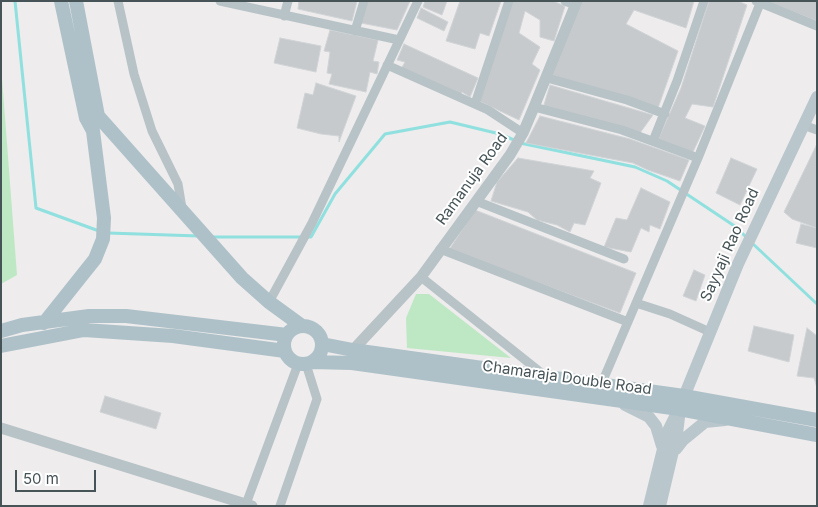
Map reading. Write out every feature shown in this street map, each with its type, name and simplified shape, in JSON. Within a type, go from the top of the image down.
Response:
[{"type":"main road","points":[[61,1],[92,117],[182,208],[242,278],[269,302],[302,326],[315,331],[322,344],[318,357],[306,363],[292,361],[285,351],[284,342],[287,335],[294,329],[302,326]]},
{"type":"main road","points":[[44,323],[88,270],[100,246],[104,218],[76,1]]},
{"type":"main road","name":"Sayyaji Rao Road","points":[[649,506],[668,452],[677,434],[681,403],[738,264],[817,98]]},
{"type":"main road","points":[[1,331],[89,316],[126,316],[287,335]]},
{"type":"main road","points":[[1,346],[84,330],[173,336],[285,351]]},
{"type":"main road","points":[[322,344],[601,385],[681,403]]},
{"type":"main road","name":"Chamaraja Double Road","points":[[306,363],[352,364],[617,402],[681,403],[817,420]]},
{"type":"main road","points":[[617,402],[639,410],[649,417],[668,452],[705,422],[742,421]]},
{"type":"main road","name":"Chamaraja Double Road","points":[[681,403],[742,421],[817,435]]},
{"type":"main road","name":"Sayyaji Rao Road","points":[[660,506],[668,452]]},
{"type":"street","points":[[118,1],[134,74],[152,131],[178,184],[182,208]]},
{"type":"street","points":[[220,1],[399,40]]},
{"type":"street","points":[[284,16],[288,1]]},
{"type":"street","points":[[355,31],[364,1]]},
{"type":"street","points":[[269,302],[312,223],[418,1]]},
{"type":"street","points":[[474,104],[509,1]]},
{"type":"street","points":[[653,141],[665,114],[704,1]]},
{"type":"street","points":[[601,385],[698,158],[759,2],[817,26]]},
{"type":"street","name":"Ramanuja Road","points":[[353,350],[421,277],[510,155],[523,132],[547,78],[572,3]]},
{"type":"street","points":[[387,65],[474,104],[523,132]]},
{"type":"street","points":[[547,78],[627,100],[665,114]]},
{"type":"street","points":[[534,108],[622,130],[698,158]]},
{"type":"street","points":[[803,125],[817,130]]},
{"type":"street","points":[[476,201],[624,259]]},
{"type":"street","points":[[440,249],[628,322]]},
{"type":"street","points":[[421,277],[549,378]]},
{"type":"street","points":[[636,303],[670,314],[710,332]]},
{"type":"street","points":[[1,428],[249,505],[306,363]]},
{"type":"street","points":[[280,506],[317,399],[306,363]]},
{"type":"green space","points":[[1,65],[17,275],[1,284]]},
{"type":"green space","points":[[416,294],[429,294],[511,358],[407,348],[406,318]]},
{"type":"building","points":[[299,1],[357,1],[352,21],[298,9]]},
{"type":"building","points":[[368,1],[410,1],[397,30],[361,23]]},
{"type":"building","points":[[425,1],[447,1],[442,15],[423,7]]},
{"type":"building","points":[[460,1],[501,1],[489,36],[480,33],[475,49],[446,41]]},
{"type":"building","points":[[513,1],[553,1],[565,6],[554,41],[540,37],[540,20],[525,11],[519,33],[540,47],[532,64],[540,70],[519,120],[479,101]]},
{"type":"building","points":[[582,1],[694,1],[686,28],[634,10],[626,24],[678,51],[658,108],[552,76]]},
{"type":"building","points":[[709,1],[738,1],[747,5],[713,107],[692,104],[685,118],[705,126],[693,152],[658,140],[681,88]]},
{"type":"building","points":[[763,1],[817,1],[817,21],[791,11]]},
{"type":"building","points":[[421,8],[448,22],[444,31],[417,18]]},
{"type":"building","points":[[330,30],[378,40],[373,61],[379,62],[377,74],[370,72],[366,92],[329,84],[332,74],[327,73],[330,52],[324,51]]},
{"type":"building","points":[[280,38],[321,46],[316,72],[274,63]]},
{"type":"building","points":[[404,44],[478,78],[470,97],[462,92],[461,95],[401,69],[405,62],[397,60]]},
{"type":"building","points":[[316,83],[356,96],[339,142],[339,136],[297,128],[305,93],[313,95]]},
{"type":"building","points":[[550,85],[653,115],[640,133],[543,108]]},
{"type":"building","points":[[540,116],[630,139],[689,160],[680,181],[633,163],[526,143]]},
{"type":"building","points":[[817,144],[817,228],[792,219],[784,212]]},
{"type":"building","points":[[518,158],[594,171],[590,178],[601,183],[585,225],[574,223],[570,232],[557,225],[537,220],[528,212],[491,201],[497,182]]},
{"type":"building","points":[[731,158],[757,169],[740,205],[716,193]]},
{"type":"building","points":[[641,188],[670,202],[660,229],[650,225],[649,232],[641,228],[631,252],[604,247],[616,218],[627,220]]},
{"type":"building","points":[[475,210],[636,273],[620,313],[449,250]]},
{"type":"building","points":[[801,224],[817,228],[817,248],[796,243]]},
{"type":"building","points":[[694,270],[705,275],[696,301],[683,296]]},
{"type":"building","points":[[754,326],[794,335],[789,362],[748,351]]},
{"type":"building","points":[[807,328],[817,336],[817,388],[814,378],[797,376]]},
{"type":"building","points":[[105,396],[161,413],[156,429],[100,412]]},
{"type":"waterway","points":[[15,1],[36,208],[99,231]]},
{"type":"waterway","points":[[213,237],[311,237],[335,194],[385,134],[450,122],[500,134],[514,140]]},
{"type":"waterway","points":[[520,143],[635,167],[667,181],[736,227],[747,238]]},
{"type":"waterway","points":[[108,233],[199,236]]},
{"type":"waterway","points":[[752,243],[817,304]]}]
